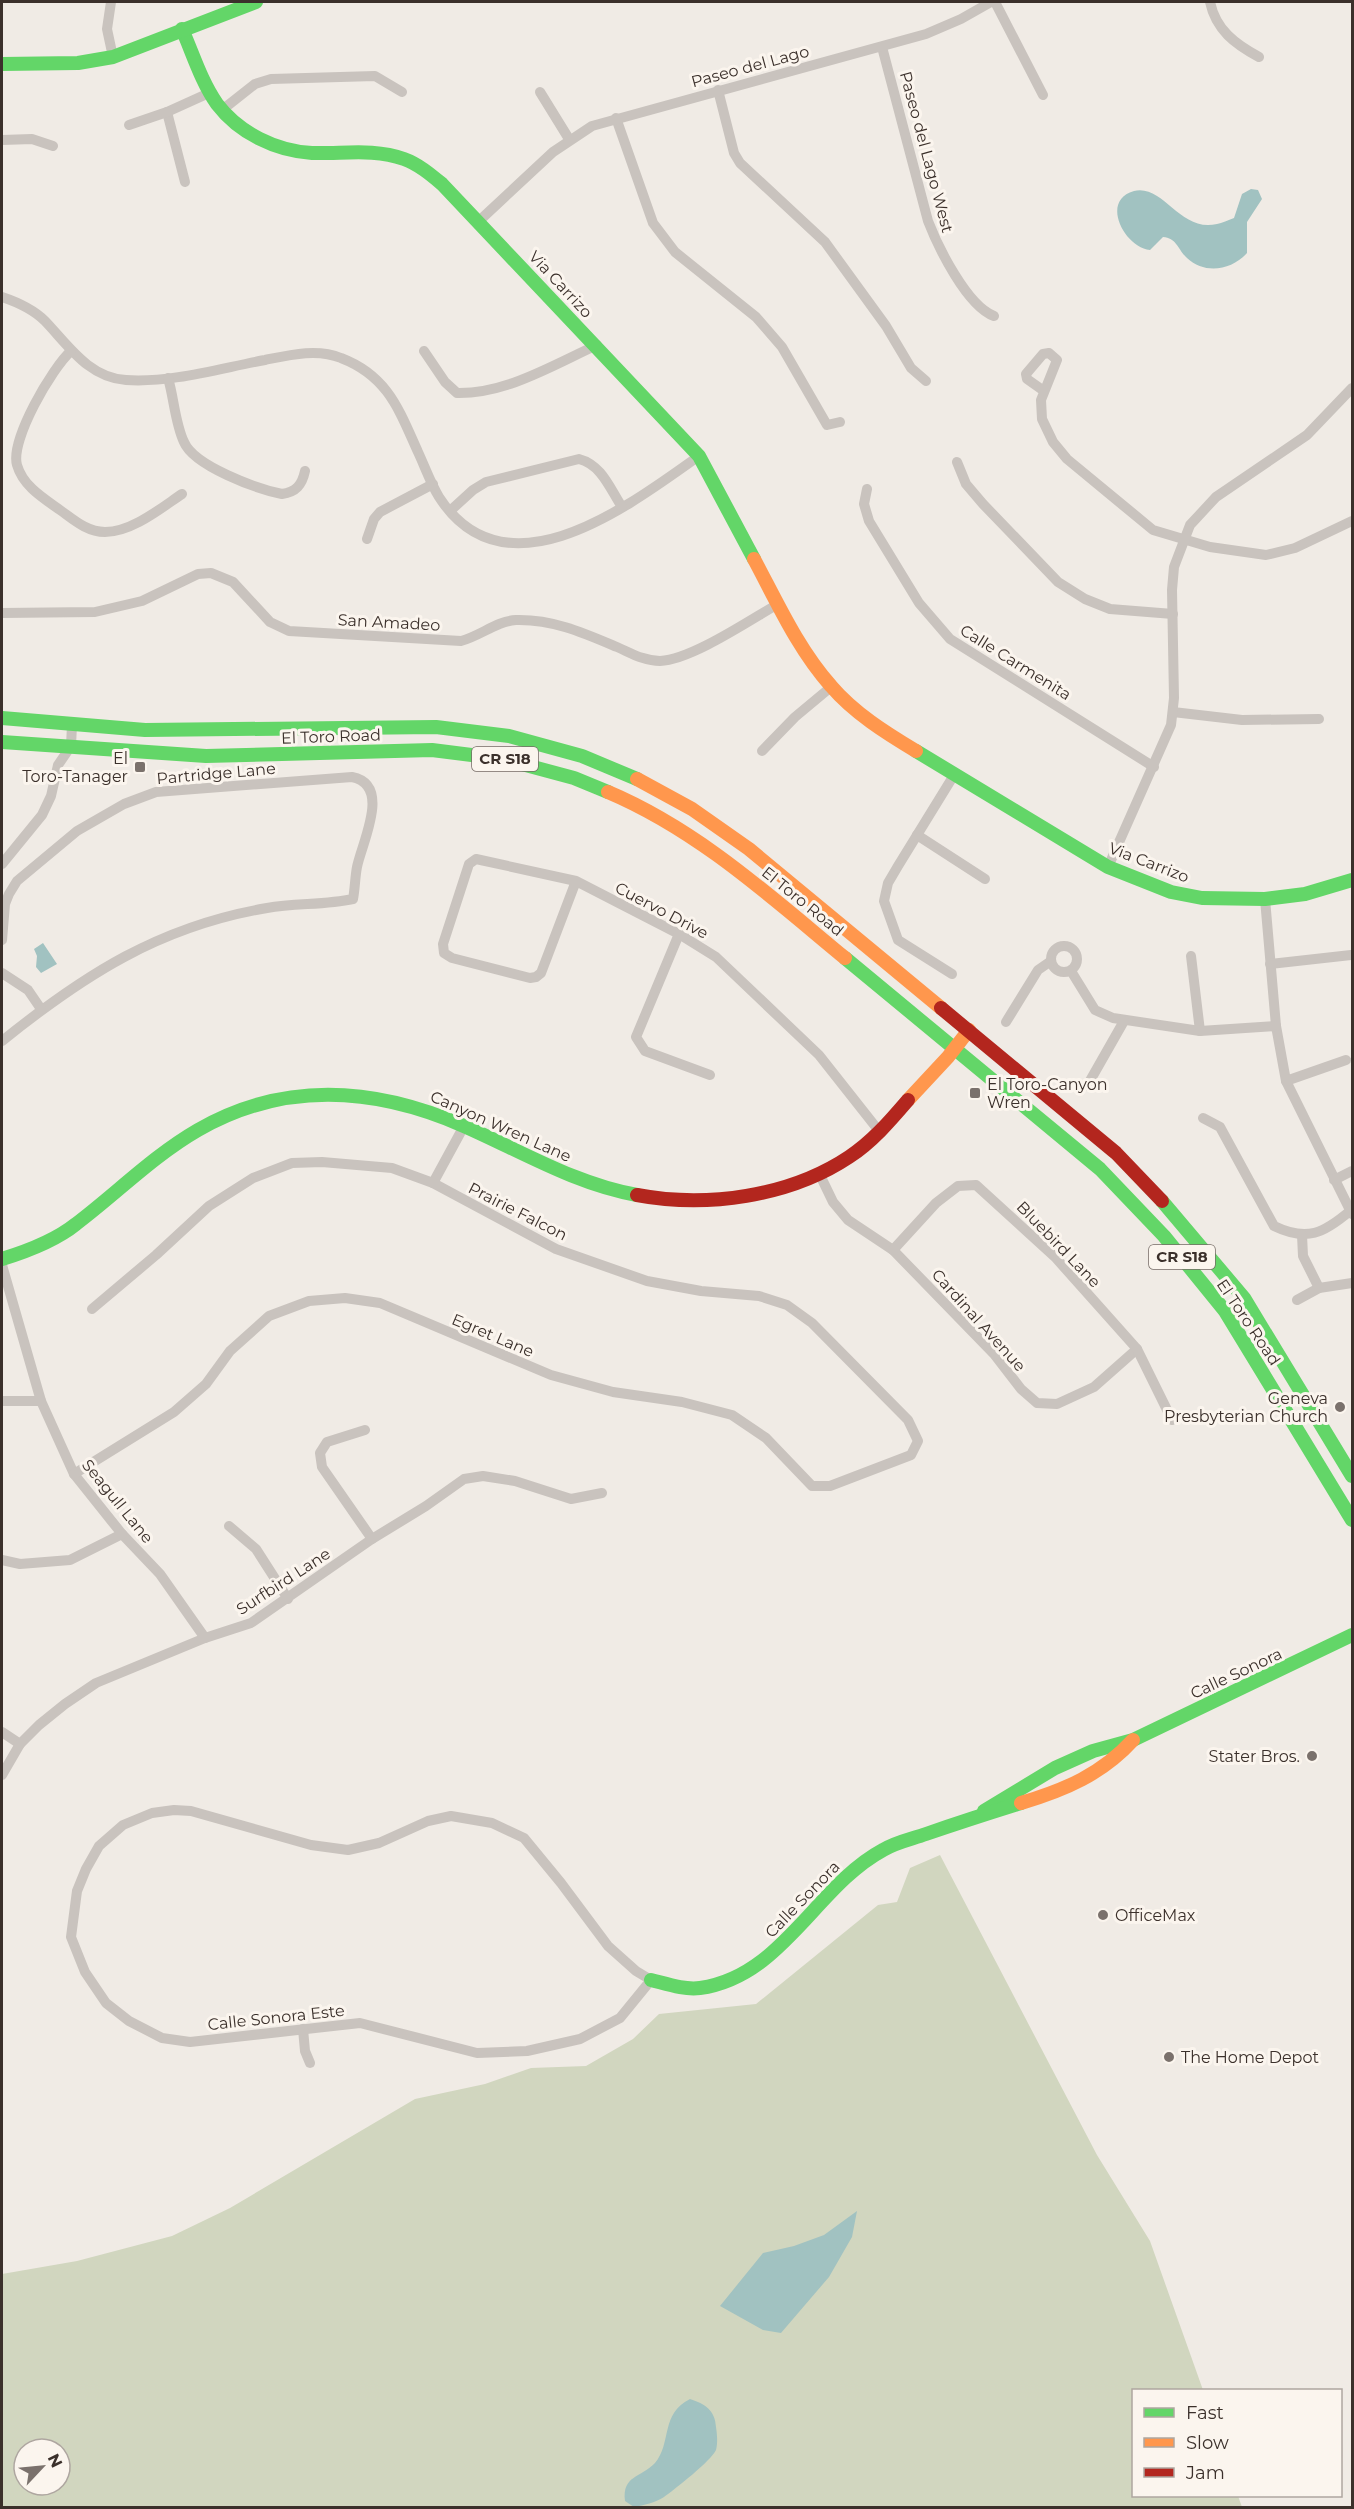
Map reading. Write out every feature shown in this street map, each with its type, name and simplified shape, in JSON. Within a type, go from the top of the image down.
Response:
[{"type":"street","points":[[111,2],[107,29],[113,57]]},
{"type":"street","points":[[2,64],[78,63],[113,57],[256,2]]},
{"type":"street","points":[[993,2],[1043,95]]},
{"type":"street","name":"Paseo del Lago","points":[[479,221],[553,152],[592,126],[926,34],[961,20],[993,2]]},
{"type":"street","points":[[1210,2],[1224,33],[1235,44],[1259,57]]},
{"type":"street","name":"Via Carrizo","points":[[182,29],[210,93],[222,110],[245,132],[287,149],[310,153],[367,151],[404,159],[433,176],[479,221],[699,456],[797,639],[831,687],[879,729],[1108,867],[1171,892],[1213,899],[1265,899],[1305,894],[1353,880]]},
{"type":"street","name":"Paseo del Lago West","points":[[882,46],[936,244],[982,312],[994,316]]},
{"type":"street","points":[[222,110],[255,84],[271,79],[375,76],[402,92]]},
{"type":"street","points":[[718,90],[734,153],[740,163],[825,242],[864,293],[911,368],[926,381]]},
{"type":"street","points":[[540,92],[569,140]]},
{"type":"street","points":[[129,125],[167,112],[210,93]]},
{"type":"street","points":[[167,112],[185,182]]},
{"type":"street","points":[[616,118],[653,223],[658,230],[675,252],[756,316],[782,347],[827,425],[840,422]]},
{"type":"street","points":[[2,141],[32,139],[53,146]]},
{"type":"street","points":[[2,297],[43,319],[71,351],[90,368],[114,378],[126,380],[168,378],[289,355],[316,353],[337,356],[363,369],[387,389],[399,409],[433,484],[450,511],[470,528],[492,539],[519,543],[555,539],[579,531],[622,507],[699,456]]},
{"type":"street","points":[[424,351],[445,382],[457,393],[475,393],[519,380],[597,345]]},
{"type":"street","points":[[71,351],[61,360],[46,381],[15,454],[17,465],[30,487],[85,528],[104,532],[120,530],[137,522],[182,495]]},
{"type":"street","points":[[168,378],[183,442],[197,459],[223,472],[282,494],[298,487],[305,471]]},
{"type":"street","points":[[1108,867],[1171,725],[1174,567],[1190,525],[1216,497],[1307,435],[1353,388]]},
{"type":"street","points":[[1044,391],[1041,400],[1042,419],[1053,442],[1067,459],[1153,530],[1210,547],[1266,555],[1295,548],[1353,521]]},
{"type":"street","points":[[450,511],[472,490],[486,482],[579,459],[597,468],[622,507]]},
{"type":"street","points":[[957,462],[966,484],[982,504],[1058,582],[1085,599],[1110,609],[1173,614]]},
{"type":"street","points":[[368,539],[374,519],[380,512],[433,484]]},
{"type":"street","name":"Calle Carmenita","points":[[867,489],[864,504],[869,521],[919,603],[950,639],[1154,767]]},
{"type":"street","name":"San Amadeo","points":[[2,613],[94,612],[142,601],[198,574],[211,573],[232,582],[270,622],[290,632],[461,641],[476,637],[507,622],[538,621],[575,629],[646,660],[661,661],[682,657],[778,604]]},
{"type":"street","points":[[762,751],[795,717],[831,687]]},
{"type":"street","points":[[1173,712],[1242,720],[1319,719]]},
{"type":"street","name":"El Toro Road","points":[[2,718],[145,730],[436,727],[509,736],[582,756],[639,780],[692,809],[749,849],[1116,1153],[1181,1221],[1244,1298],[1353,1476]]},
{"type":"street","points":[[2,864],[42,814],[51,796],[58,765],[71,746],[72,725]]},
{"type":"street","name":"El Toro Road","points":[[2,742],[206,756],[432,750],[503,759],[574,778],[629,801],[680,830],[736,868],[1100,1169],[1164,1236],[1225,1311],[1353,1520]]},
{"type":"street","points":[[952,974],[898,940],[884,901],[888,883],[954,775]]},
{"type":"street","name":"Partridge Lane","points":[[2,940],[5,904],[18,881],[77,831],[124,804],[151,793],[352,777],[368,784],[372,796],[373,812],[357,867],[354,899],[265,908],[185,929],[148,944],[94,972],[41,1009]]},
{"type":"street","points":[[917,835],[985,879]]},
{"type":"street","name":"Cuervo Drive","points":[[576,881],[541,973],[536,977],[530,978],[463,961],[444,953],[443,944],[469,864],[476,858],[576,881],[679,933],[716,957],[819,1055],[879,1131]]},
{"type":"street","points":[[1203,1118],[1220,1126],[1274,1226],[1302,1236],[1324,1231],[1351,1213],[1286,1081],[1276,1026],[1265,899]]},
{"type":"street","points":[[679,933],[636,1037],[645,1051],[710,1075]]},
{"type":"street","points":[[1067,946],[1072,948],[1078,957],[1075,968],[1061,973],[1051,962],[1051,956],[1057,948],[1067,946]]},
{"type":"street","points":[[1270,964],[1350,955]]},
{"type":"street","points":[[1191,956],[1200,1031]]},
{"type":"street","points":[[1006,1022],[1038,970],[1051,962]]},
{"type":"street","points":[[1071,971],[1095,1010],[1102,1015],[1124,1021],[1200,1031],[1276,1026]]},
{"type":"street","points":[[2,973],[28,990],[41,1009],[2,1041]]},
{"type":"street","points":[[1087,1086],[1124,1021]]},
{"type":"street","name":"Canyon Wren Lane","points":[[2,1259],[39,1246],[75,1225],[176,1141],[218,1118],[263,1102],[298,1096],[354,1094],[404,1102],[464,1126],[569,1175],[625,1194],[687,1202],[739,1197],[779,1187],[819,1173],[853,1155],[879,1131],[955,1050],[969,1030]]},
{"type":"street","points":[[1286,1081],[1346,1060]]},
{"type":"street","points":[[433,1183],[464,1126]]},
{"type":"street","name":"Prairie Falcon","points":[[92,1309],[209,1206],[253,1178],[292,1163],[322,1162],[392,1168],[433,1183],[556,1249],[647,1281],[701,1291],[759,1296],[787,1305],[812,1323],[908,1420],[918,1441]]},
{"type":"street","points":[[1334,1180],[1353,1171]]},
{"type":"street","name":"Cardinal Avenue","points":[[819,1173],[833,1202],[849,1220],[893,1250],[994,1354],[1021,1389],[1037,1403],[1057,1404],[1094,1387],[1137,1349]]},
{"type":"street","name":"Bluebird Lane","points":[[893,1250],[936,1203],[958,1186],[976,1185],[1055,1257],[1137,1349],[1172,1420]]},
{"type":"street","points":[[1302,1236],[1303,1256],[1319,1288]]},
{"type":"street","name":"Seagull Lane","points":[[2,1265],[41,1401],[74,1474],[122,1534],[160,1574],[205,1638]]},
{"type":"street","points":[[1297,1300],[1319,1288],[1353,1283]]},
{"type":"street","name":"Egret Lane","points":[[74,1474],[174,1412],[206,1384],[230,1351],[269,1316],[309,1301],[345,1298],[380,1303],[551,1375],[613,1392],[682,1402],[732,1415],[766,1438],[812,1486],[830,1486],[911,1455],[918,1441]]},
{"type":"street","points":[[2,1401],[41,1401]]},
{"type":"street","points":[[365,1430],[327,1442],[320,1453],[322,1467],[372,1539]]},
{"type":"street","name":"Surfbird Lane","points":[[2,1775],[20,1744],[65,1704],[96,1683],[205,1638],[251,1623],[372,1539],[426,1506],[464,1479],[483,1476],[515,1481],[571,1499],[602,1493]]},
{"type":"street","points":[[230,1526],[256,1549],[288,1599]]},
{"type":"street","points":[[2,1560],[20,1564],[70,1560],[122,1534]]},
{"type":"street","name":"Calle Sonora","points":[[976,1816],[1034,1778],[1072,1759],[1114,1744],[1133,1740],[1353,1635]]},
{"type":"street","points":[[2,1732],[20,1744]]},
{"type":"street","name":"Calle Sonora","points":[[651,1980],[701,1988],[741,1976],[761,1964],[846,1875],[883,1850],[976,1816],[1009,1809],[1052,1794],[1092,1775],[1119,1757],[1133,1740]]},
{"type":"street","points":[[1034,1778],[1043,1790],[1052,1794]]},
{"type":"street","name":"Calle Sonora Este","points":[[191,1811],[311,1845],[348,1850],[379,1843],[429,1821],[451,1816],[492,1823],[524,1838],[608,1946],[636,1971],[651,1980],[620,2018],[580,2039],[527,2051],[477,2053],[360,2023],[190,2042],[162,2038],[129,2021],[106,2003],[85,1972],[71,1936],[77,1891],[99,1846],[123,1826],[152,1813],[191,1811]]},
{"type":"street","points":[[303,2029],[305,2051],[310,2062]]},
{"type":"green space","points":[[940,1855],[1097,2155],[1150,2241],[1203,2389],[1132,2389],[1132,2497],[1238,2497],[1242,2507],[2,2507],[2,2274],[77,2261],[172,2236],[230,2208],[415,2099],[485,2084],[531,2068],[586,2066],[633,2039],[659,2014],[756,2004],[878,1905],[897,1902],[910,1868]]},
{"type":"water","points":[[1251,189],[1258,190],[1262,199],[1247,222],[1247,253],[1226,267],[1202,267],[1194,263],[1168,238],[1163,237],[1150,250],[1140,247],[1125,232],[1117,213],[1118,204],[1124,196],[1134,191],[1145,191],[1154,194],[1193,222],[1204,225],[1217,224],[1234,218],[1242,194]]},
{"type":"water","points":[[43,943],[57,964],[41,973],[36,967],[37,956],[34,949]]},
{"type":"water","points":[[857,2211],[852,2237],[829,2277],[781,2333],[763,2330],[720,2306],[763,2253],[794,2246],[824,2235]]},
{"type":"water","points":[[690,2399],[705,2406],[714,2416],[717,2436],[716,2450],[700,2468],[664,2497],[634,2507],[625,2501],[626,2486],[655,2463],[660,2455],[674,2413]]},
{"type":"traffic: fast","points":[[2,64],[78,63],[113,57],[256,2]]},
{"type":"traffic: fast","points":[[182,29],[211,95],[226,114],[247,132],[259,139],[298,152],[370,153],[393,156],[414,164],[442,184],[699,456],[754,559]]},
{"type":"traffic: fast","points":[[2,718],[145,730],[436,727],[509,736],[582,756],[637,779]]},
{"type":"traffic: fast","points":[[2,742],[206,756],[432,750],[503,759],[574,778],[608,792]]},
{"type":"traffic: fast","points":[[916,751],[1108,867],[1171,892],[1202,898],[1265,899],[1305,894],[1352,880]]},
{"type":"traffic: fast","points":[[845,958],[1100,1169],[1164,1236],[1225,1311],[1352,1520]]},
{"type":"traffic: fast","points":[[2,1259],[22,1253],[59,1236],[150,1163],[198,1130],[231,1114],[264,1103],[297,1096],[364,1097],[397,1103],[464,1126],[570,1175],[637,1195]]},
{"type":"traffic: fast","points":[[1162,1201],[1244,1298],[1352,1476]]},
{"type":"traffic: fast","points":[[984,1811],[1055,1768],[1093,1751],[1133,1740],[1352,1635]]},
{"type":"traffic: fast","points":[[651,1980],[688,1988],[700,1988],[729,1980],[754,1967],[776,1949],[838,1885],[859,1866],[883,1850],[1021,1803]]},
{"type":"traffic: slow","points":[[754,559],[798,641],[819,672],[860,714],[916,751]]},
{"type":"traffic: slow","points":[[637,779],[692,809],[749,849],[941,1008]]},
{"type":"traffic: slow","points":[[608,792],[673,825],[703,845],[845,958]]},
{"type":"traffic: slow","points":[[908,1100],[948,1057],[969,1030]]},
{"type":"traffic: slow","points":[[1021,1803],[1082,1779],[1109,1762],[1133,1740]]},
{"type":"traffic: jam","points":[[941,1008],[1116,1153],[1162,1201]]},
{"type":"traffic: jam","points":[[637,1195],[663,1199],[719,1199],[746,1196],[800,1182],[825,1171],[865,1145],[908,1100]]},
{"type":"place","name":"El Toro-Tanager","points":[[140,767]]},
{"type":"place","name":"El Toro-Canyon Wren","points":[[975,1093]]},
{"type":"place","name":"Geneva Presbyterian Church","points":[[1340,1407]]},
{"type":"place","name":"Stater Bros.","points":[[1312,1756]]},
{"type":"place","name":"OfficeMax","points":[[1103,1915]]},
{"type":"place","name":"The Home Depot","points":[[1169,2057]]}]
